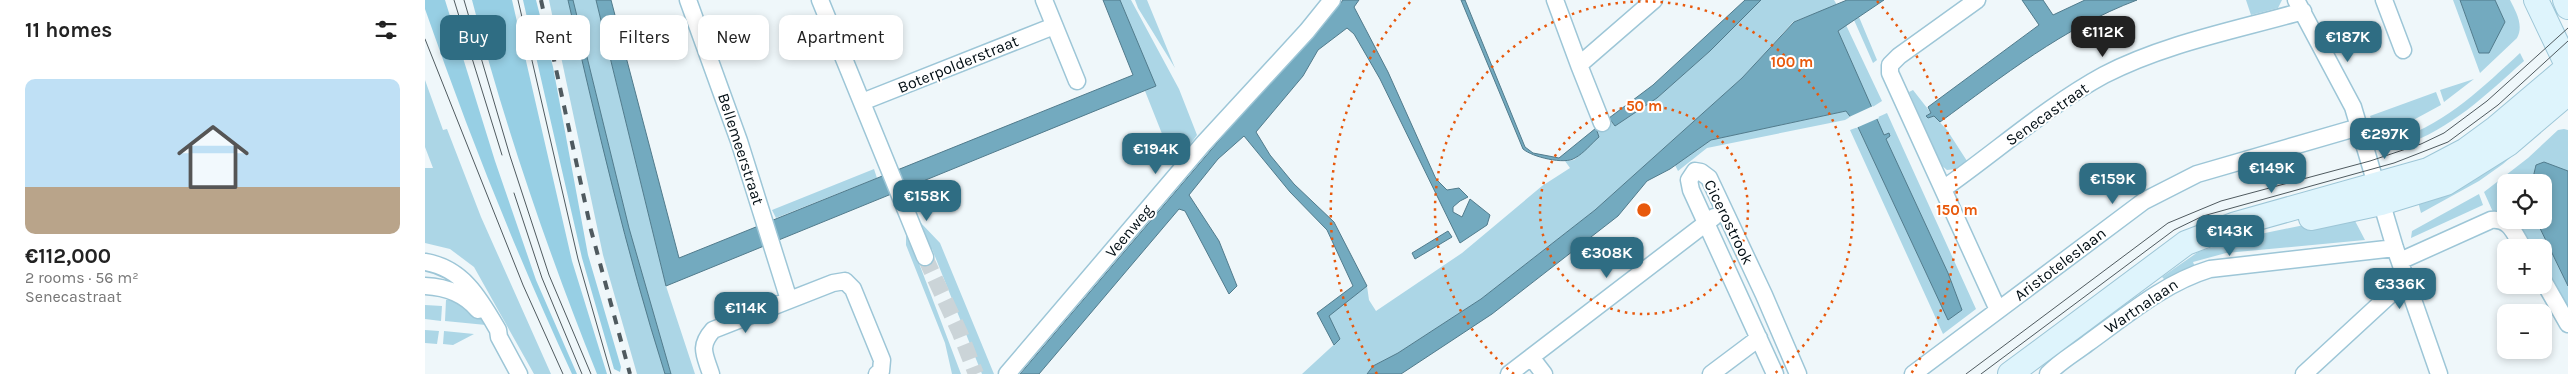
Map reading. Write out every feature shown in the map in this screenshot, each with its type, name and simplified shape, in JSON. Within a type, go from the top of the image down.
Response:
[{"type":"street","name":"Bellemeerstraat","points":[[688,0],[736,132],[789,300]]},
{"type":"street","points":[[820,0],[925,257]]},
{"type":"street","points":[[1044,0],[1077,81]]},
{"type":"street","name":"Veenweg","points":[[1007,374],[1203,144],[1307,31],[1332,0]]},
{"type":"street","points":[[1555,0],[1602,123]]},
{"type":"street","points":[[1579,65],[1654,0]]},
{"type":"street","points":[[1977,0],[1899,56],[1891,65],[1893,82],[1998,310]]},
{"type":"street","points":[[2384,0],[2403,50]]},
{"type":"street","points":[[2031,374],[2113,308],[2195,249],[2236,234],[2379,194],[2466,150],[2496,128],[2568,67],[2536,0]]},
{"type":"street","points":[[2565,0],[2568,7]]},
{"type":"street","points":[[2299,5],[2353,106],[2406,280],[2439,374]]},
{"type":"street","name":"Senecastraat","points":[[1943,189],[2078,90],[2111,72],[2167,49],[2299,5]]},
{"type":"street","name":"Boterpolderstraat","points":[[862,102],[1054,26]]},
{"type":"street","points":[[2010,374],[2186,243],[2236,224],[2379,194],[2446,183],[2508,144],[2568,93]]},
{"type":"street","name":"Aristoteleslaan","points":[[1913,374],[2144,201],[2171,186],[2197,174],[2359,127]]},
{"type":"street","name":"Cicerostrook","points":[[1775,374],[1689,184],[1695,171],[1706,174],[1724,209],[1798,374]]},
{"type":"street","points":[[1509,374],[1724,209]]},
{"type":"street","name":"Wartnalaan","points":[[2048,374],[2170,284],[2189,275],[2210,269],[2398,255],[2491,220],[2502,218],[2508,223],[2518,239]]},
{"type":"street","points":[[425,262],[438,264],[458,274],[480,300],[498,330],[499,337]]},
{"type":"street","points":[[2304,374],[2406,280]]},
{"type":"street","points":[[711,374],[703,344],[713,330],[833,283],[845,281],[853,289],[882,360],[881,371],[877,374]]},
{"type":"street","points":[[425,286],[437,287],[463,295],[475,306],[499,337],[519,374]]},
{"type":"street","points":[[2551,294],[2568,324]]},
{"type":"street","points":[[1711,374],[1759,338]]},
{"type":"street","points":[[1531,357],[1544,374]]},
{"type":"shaded area","points":[[425,0],[445,0],[450,15],[440,15],[440,52],[425,9]]},
{"type":"shaded area","points":[[472,0],[512,0],[516,17],[516,60],[526,60],[572,261],[607,374],[597,374],[561,282],[513,142],[489,60],[506,60],[506,15],[476,15]]},
{"type":"shaded area","points":[[523,0],[536,0],[540,15],[526,15]]},
{"type":"shaded area","points":[[549,0],[568,0],[572,15],[552,15]]},
{"type":"shaded area","points":[[568,0],[573,0],[577,15],[572,15]]},
{"type":"shaded area","points":[[573,0],[596,0],[600,16],[600,60],[611,60],[666,286],[695,374],[671,374],[629,228],[588,60],[590,60],[590,15],[577,15]]},
{"type":"shaded area","points":[[596,0],[611,0],[615,15],[600,16]]},
{"type":"shaded area","points":[[1103,0],[1120,0],[1156,86],[666,286],[611,60],[627,60],[679,258],[1133,75]]},
{"type":"shaded area","points":[[1120,0],[1131,0],[1179,89],[1197,135],[1189,146],[1191,151],[1176,169],[1145,91],[1155,86]]},
{"type":"shaded area","points":[[1135,0],[1147,0],[1175,68],[1138,8]]},
{"type":"shaded area","points":[[1343,0],[1359,0],[1354,7],[1388,72],[1436,179],[1447,190],[1459,188],[1468,197],[1453,207],[1453,212],[1462,217],[1470,199],[1490,215],[1487,225],[1460,243],[1380,79],[1354,34],[1347,28],[1318,50],[1303,76],[1256,132],[1270,155],[1294,184],[1334,222],[1367,286],[1329,316],[1340,339],[1334,345],[1317,313],[1353,286],[1327,230],[1290,192],[1244,136],[1218,159],[1189,195],[1219,241],[1237,286],[1229,294],[1185,211],[1179,209],[1039,374],[1020,374],[1228,130],[1318,32]]},
{"type":"shaded area","points":[[1461,0],[1465,0],[1525,147],[1533,153],[1559,158],[1596,128],[1599,137],[1581,154],[1564,161],[1534,155],[1523,149]]},
{"type":"shaded area","points":[[1745,0],[1761,0],[1710,51],[1657,98],[1615,126],[1609,118],[1653,85]]},
{"type":"shaded area","points":[[1761,0],[1834,0],[1837,5],[1793,22],[1742,78],[1595,210],[1481,299],[1398,353],[1373,366],[1367,374],[1302,374],[1340,339],[1328,316],[1367,286],[1369,300],[1376,311],[1462,253],[1542,186],[1570,168],[1565,161],[1574,160],[1599,137],[1596,128],[1609,118],[1615,126],[1657,98],[1710,51]]},
{"type":"shaded area","points":[[1847,0],[1884,0],[1838,31],[1884,135],[1889,133],[1890,136],[1886,139],[1948,273],[1962,310],[1948,320],[1858,127],[1846,111],[1711,140],[1670,169],[1647,181],[1618,216],[1492,314],[1401,374],[1367,374],[1373,366],[1398,353],[1481,299],[1595,210],[1742,78],[1794,22]]},
{"type":"shaded area","points":[[2022,0],[2043,0],[2053,15],[2085,0],[2137,0],[2084,24],[2034,54],[1940,122],[1934,116],[1928,118],[1926,116],[1931,113],[1928,107],[2039,25]]},
{"type":"shaded area","points":[[2246,0],[2282,0],[2278,8],[2251,15]]},
{"type":"shaded area","points":[[2453,0],[2460,0],[2479,53],[2505,22],[2495,0],[2510,0],[2517,14],[2520,28],[2517,38],[2480,73]]},
{"type":"shaded area","points":[[2460,0],[2495,0],[2505,22],[2489,53],[2479,53]]},
{"type":"shaded area","points":[[1859,17],[1877,60],[1873,63],[1854,20]]},
{"type":"shaded area","points":[[1846,25],[1882,101],[1871,108],[1838,31]]},
{"type":"shaded area","points":[[2520,53],[2524,61],[2467,110],[2420,139],[2402,146],[2400,138],[2434,123],[2449,113],[2478,91]]},
{"type":"shaded area","points":[[443,60],[464,60],[495,161],[536,280],[577,374],[572,374],[532,284],[476,148]]},
{"type":"shaded area","points":[[537,60],[551,60],[588,255],[621,367],[620,372],[614,369],[582,258]]},
{"type":"shaded area","points":[[562,60],[582,60],[625,235],[665,374],[637,374],[603,255]]},
{"type":"shaded area","points":[[582,60],[588,60],[629,228],[671,374],[665,374],[651,328],[601,141]]},
{"type":"shaded area","points":[[2474,79],[2444,102],[2440,90]]},
{"type":"shaded area","points":[[425,80],[443,130],[447,129],[481,217],[551,374],[534,374],[474,267],[450,249],[425,243],[425,168],[433,168],[425,147]]},
{"type":"shaded area","points":[[1913,90],[1931,113],[1927,115],[1928,118],[1934,116],[1947,130],[1967,161],[1956,169],[1947,170],[1941,165],[1909,92]]},
{"type":"shaded area","points":[[2436,92],[2441,105],[2406,124],[2376,131],[2370,116]]},
{"type":"shaded area","points":[[1846,111],[1852,116],[1845,120],[1707,148],[1678,171],[1675,165],[1711,140]]},
{"type":"shaded area","points":[[1887,113],[1976,309],[1943,334],[1850,130],[1858,127],[1948,320],[1948,273],[1885,138],[1890,136],[1888,133],[1884,135],[1876,118]]},
{"type":"shaded area","points":[[2556,118],[2503,164],[2479,181],[2421,213],[2417,198]]},
{"type":"shaded area","points":[[2558,130],[2568,130],[2568,171],[2545,163],[2536,165],[2534,174],[2507,174],[2528,158]]},
{"type":"shaded area","points":[[2544,162],[2568,171],[2568,286],[2552,253],[2552,239],[2545,239],[2540,229],[2552,229],[2552,174],[2534,174],[2536,165]]},
{"type":"shaded area","points":[[874,169],[877,178],[776,218],[772,210]]},
{"type":"shaded area","points":[[2497,182],[2497,212],[2493,212],[2484,192]]},
{"type":"shaded area","points":[[2479,194],[2483,205],[2411,238],[2412,231]]},
{"type":"shaded area","points":[[2348,216],[2354,219],[2365,240],[2226,253],[2193,262],[2195,267],[2165,280],[2162,277],[2198,252],[2236,239]]},
{"type":"shaded area","points":[[920,222],[940,243],[994,374],[982,374],[932,249],[929,249]]},
{"type":"shaded area","points":[[906,229],[961,374],[952,374],[945,343],[906,245]]},
{"type":"shaded area","points":[[2522,229],[2540,229],[2545,239],[2528,239]]},
{"type":"shaded area","points":[[1448,231],[1452,237],[1415,259],[1412,253]]},
{"type":"shaded area","points":[[2552,253],[2568,286],[2568,309],[2552,281]]},
{"type":"shaded area","points":[[446,300],[460,300],[478,314],[486,325],[445,321]]},
{"type":"shaded area","points":[[425,305],[442,306],[441,321],[425,319]]},
{"type":"shaded area","points":[[425,330],[439,331],[437,344],[425,343]]},
{"type":"shaded area","points":[[444,331],[474,334],[453,345],[443,344]]},
{"type":"pier","points":[[1873,106],[1879,118],[1856,128],[1849,117]]},
{"type":"tunnel","points":[[925,257],[960,333],[976,374]]},
{"type":"tram line","points":[[454,0],[502,155]]},
{"type":"tram line","points":[[464,0],[510,156],[549,275],[591,374]]},
{"type":"tram line","points":[[518,0],[578,259],[611,374]]},
{"type":"tram line","points":[[1966,374],[2168,223],[2221,201],[2370,161],[2421,144],[2444,133],[2487,101],[2568,28]]},
{"type":"tram line","points":[[425,39],[523,285],[563,374]]},
{"type":"tram line","points":[[1981,374],[2174,230],[2203,216],[2394,163],[2448,142],[2498,105],[2568,41]]},
{"type":"tram line","points":[[514,193],[542,278],[582,374]]},
{"type":"railway","points":[[541,0],[591,230],[630,374]]}]
